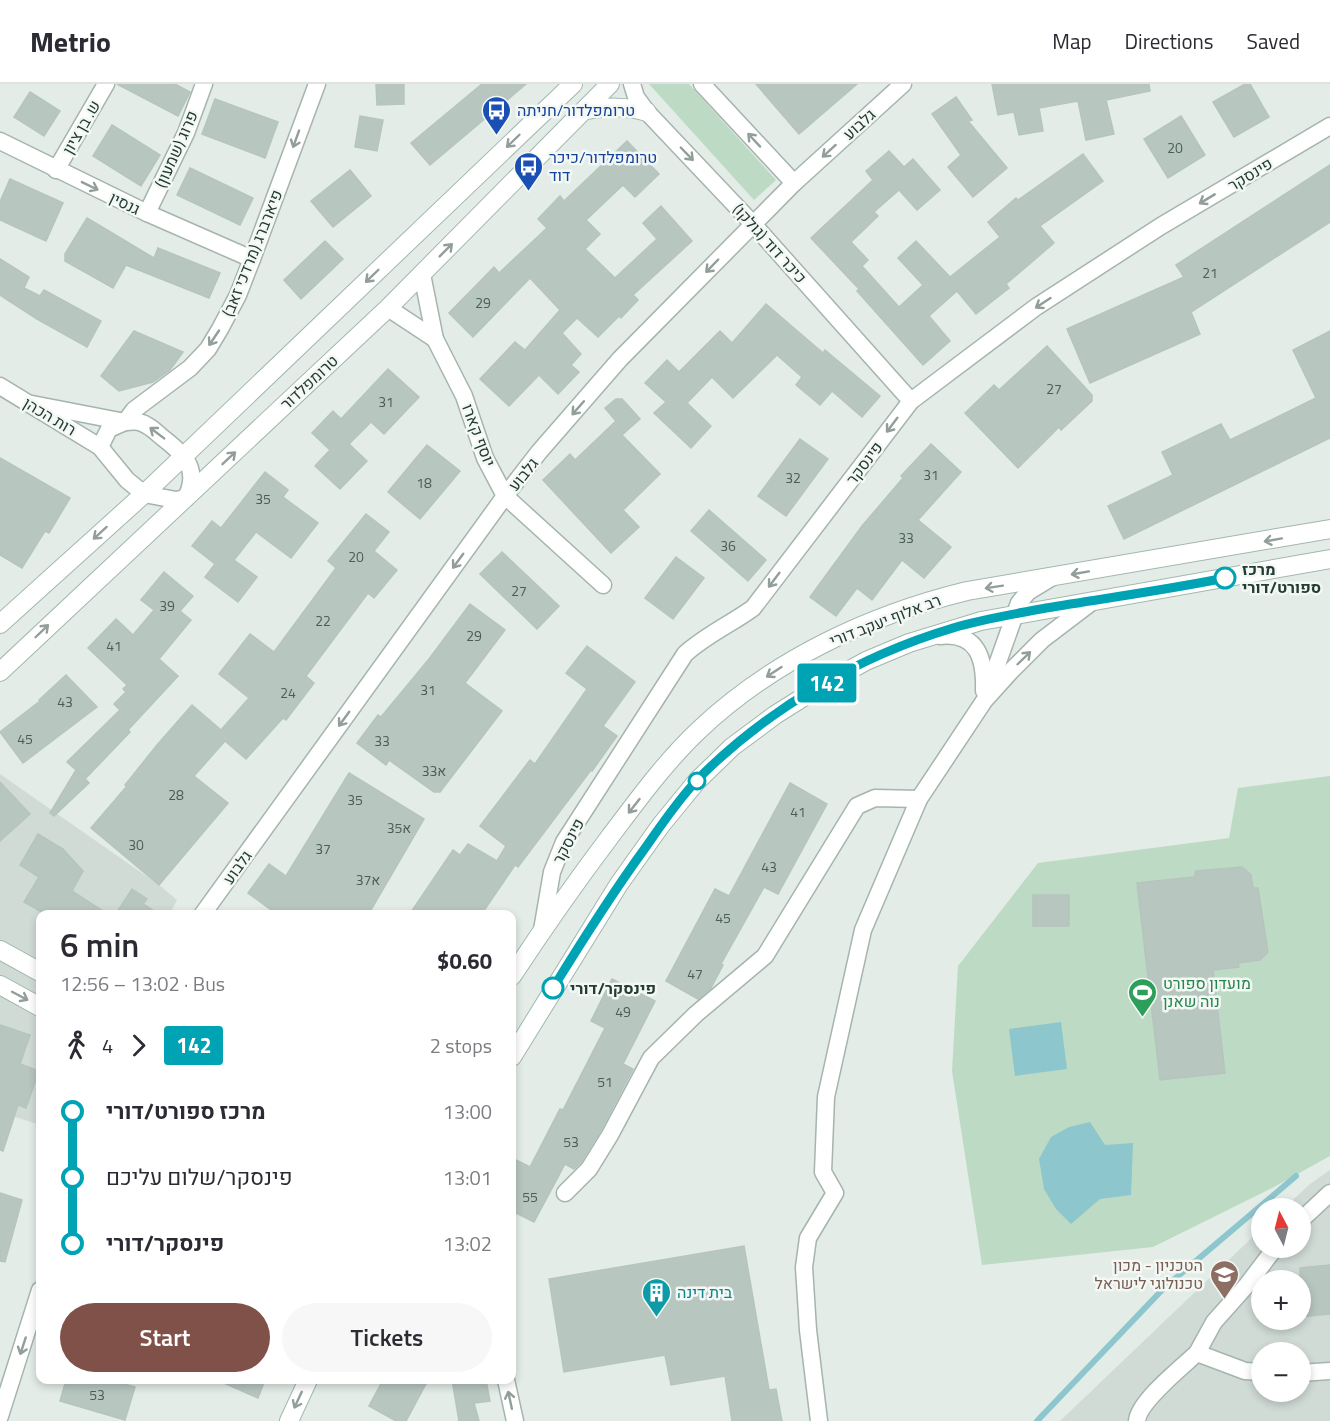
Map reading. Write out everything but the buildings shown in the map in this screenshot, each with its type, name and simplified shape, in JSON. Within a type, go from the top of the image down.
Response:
[{"type":"main road","name":"טרומפלדור","points":[[0,672],[388,308],[610,84]]},
{"type":"main road","name":"טרומפלדור","points":[[0,624],[144,494],[572,85]]},
{"type":"main road","points":[[586,110],[606,107],[646,112]]},
{"type":"main road","name":"רב אלוף יעקב דורי","points":[[516,970],[542,930],[664,767],[699,730],[767,676],[824,644],[888,615],[936,598],[1330,529]]},
{"type":"main road","name":"רב אלוף יעקב דורי","points":[[516,1051],[619,884],[661,825],[697,781],[732,747],[803,697],[866,661],[924,638],[972,623],[1330,559]]},
{"type":"main road","points":[[0,950],[36,970]]},
{"type":"main road","points":[[0,985],[36,1005]]},
{"type":"main road","points":[[289,1421],[306,1384]]},
{"type":"street","name":"ש. בן ציון","points":[[56,170],[106,84]]},
{"type":"street","name":"פרוג (שמעון)","points":[[147,213],[186,133],[204,84]]},
{"type":"street","name":"פיארברג (מרדכי זאב)","points":[[100,447],[109,429],[125,422],[134,410],[190,368],[207,349],[229,312],[252,259],[317,84]]},
{"type":"street","name":"כיכר דוד (גולקו)","points":[[632,84],[636,97],[646,112],[753,224],[911,401]]},
{"type":"street","points":[[702,84],[794,183]]},
{"type":"street","name":"גלבוע","points":[[206,910],[505,496],[540,452],[620,360],[753,224],[794,183],[903,84]]},
{"type":"street","name":"פינסקר","points":[[542,930],[552,872],[561,849],[685,654],[700,641],[753,608],[911,401],[1036,307],[1161,226],[1330,126]]},
{"type":"street","name":"גנסין","points":[[0,141],[147,213],[252,259]]},
{"type":"street","points":[[422,274],[435,339]]},
{"type":"street","name":"יוסף קארו","points":[[388,308],[435,339],[464,396],[485,458],[505,496],[603,585]]},
{"type":"street","name":"רות הכהן","points":[[0,386],[100,447]]},
{"type":"street","points":[[27,403],[125,422],[140,422],[152,428],[184,454],[191,477],[191,488],[186,498],[176,500],[144,494],[127,480],[100,447]]},
{"type":"street","points":[[984,701],[1019,603],[1028,592],[1051,578]]},
{"type":"street","points":[[819,1421],[808,1330],[804,1267],[808,1238],[835,1193],[823,1172],[826,1096],[863,930],[919,799],[984,701],[1042,640],[1095,600]]},
{"type":"street","points":[[924,638],[954,634],[975,647],[983,660],[984,701]]},
{"type":"street","points":[[565,1193],[589,1169],[610,1136],[651,1058],[696,1014],[765,956],[856,806],[875,798],[919,799]]},
{"type":"street","points":[[1311,1211],[1330,1193]]},
{"type":"street","points":[[1137,1421],[1137,1414],[1152,1396],[1197,1353],[1214,1322],[1267,1258]]},
{"type":"street","points":[[0,1416],[36,1303]]},
{"type":"street","points":[[1197,1353],[1251,1371]]},
{"type":"street","points":[[1311,1372],[1330,1371]]},
{"type":"street","points":[[507,1384],[514,1421]]},
{"type":"shaded area","points":[[0,774],[177,900],[172,910],[36,910],[36,1124],[0,1112]]},
{"type":"shaded area","name":"הטכניון - מכון טכנולוגי לישראל","points":[[1330,1170],[1330,1421],[1060,1421],[1251,1239],[1251,1258],[1311,1258],[1311,1198],[1295,1198]]},
{"type":"green space","points":[[649,84],[689,84],[776,180],[754,200]]},
{"type":"green space","name":"מועדון ספורט נוה שאנן","points":[[1330,776],[1330,1156],[1274,1187],[1153,1247],[982,1265],[952,1071],[958,966],[1038,863],[1229,838],[1238,788]]},
{"type":"water","points":[[1061,1022],[1067,1069],[1015,1076],[1009,1029]]},
{"type":"water","points":[[1090,1122],[1105,1145],[1133,1143],[1131,1195],[1100,1199],[1071,1224],[1056,1209],[1044,1189],[1039,1159],[1051,1137],[1069,1127]]},
{"type":"waterway","points":[[1037,1421],[1164,1288],[1296,1176]]},
{"type":"bus line","name":"142","points":[[553,988],[619,884],[661,825],[697,781],[732,747],[821,686],[866,661],[953,628],[1015,614],[1225,578]]},
{"type":"place","name":"טרומפלדור/חניתה","points":[[496,136]]},
{"type":"place","name":"טרומפלדור/כיכר דוד","points":[[528,192]]},
{"type":"place","name":"מרכז ספורט/דורי","points":[[1225,578]]},
{"type":"place","name":"פינסקר/דורי","points":[[553,988]]},
{"type":"place","name":"מועדון ספורט נוה שאנן","points":[[1142,1018]]},
{"type":"place","name":"הטכניון - מכון טכנולוגי לישראל","points":[[1224,1300]]},
{"type":"place","name":"בית דינה","points":[[656,1318]]}]
